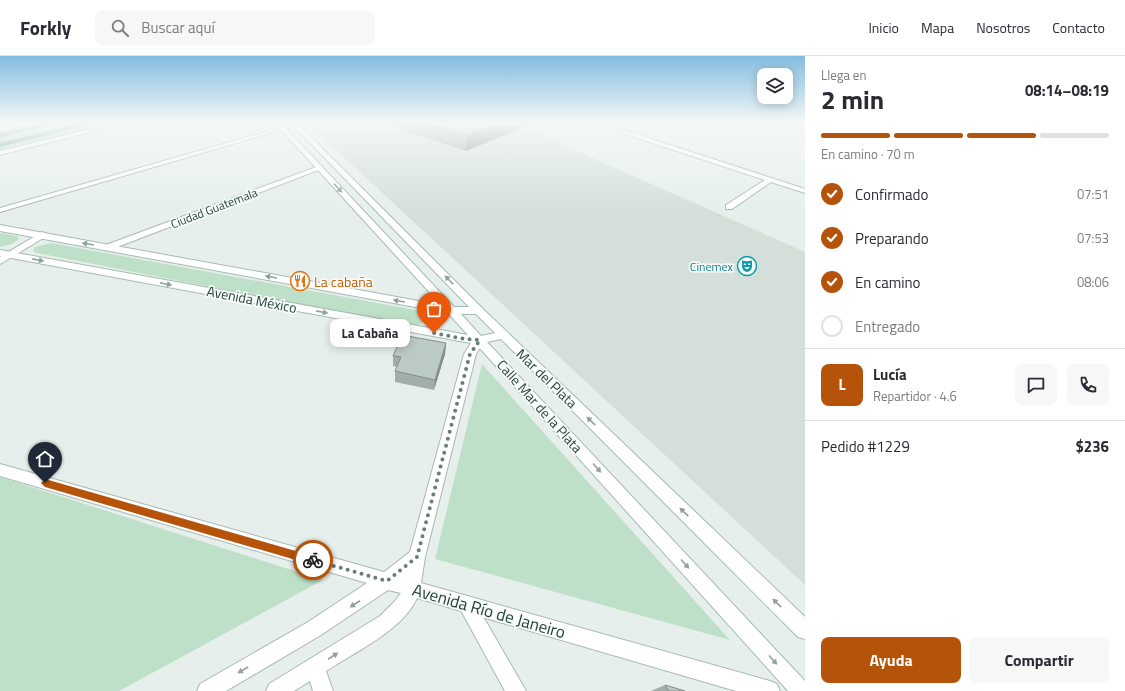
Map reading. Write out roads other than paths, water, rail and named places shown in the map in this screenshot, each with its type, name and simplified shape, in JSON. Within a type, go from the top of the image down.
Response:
[{"type":"main road","points":[[0,210],[195,152]]},
{"type":"main road","name":"Calle Mar de la Plata","points":[[307,152],[319,168],[480,340],[801,691]]},
{"type":"main road","name":"Mar del Plata","points":[[315,152],[805,630]]},
{"type":"main road","points":[[684,152],[805,191]]},
{"type":"main road","name":"Ciudad Guatemala","points":[[109,247],[319,168]]},
{"type":"main road","points":[[729,207],[770,180]]},
{"type":"main road","name":"Avenida México","points":[[0,228],[451,310],[479,311]]},
{"type":"main road","points":[[0,261],[42,236]]},
{"type":"main road","name":"Avenida México","points":[[0,253],[457,338],[480,340],[504,335]]},
{"type":"main road","points":[[276,691],[315,668],[398,613],[409,598],[412,590],[417,557],[470,354],[480,340]]},
{"type":"main road","name":"Avenida Río de Janeiro","points":[[0,470],[387,581],[412,590],[770,691]]},
{"type":"main road","points":[[207,691],[356,603],[417,557]]},
{"type":"main road","points":[[467,605],[516,691]]},
{"type":"main road","points":[[315,668],[323,691]]},
{"type":"place","name":"Cinemex","points":[[747,266]]},
{"type":"place","name":"La cabaña","points":[[300,281]]},
{"type":"place","name":"La Cabaña","points":[[434,333]]}]
